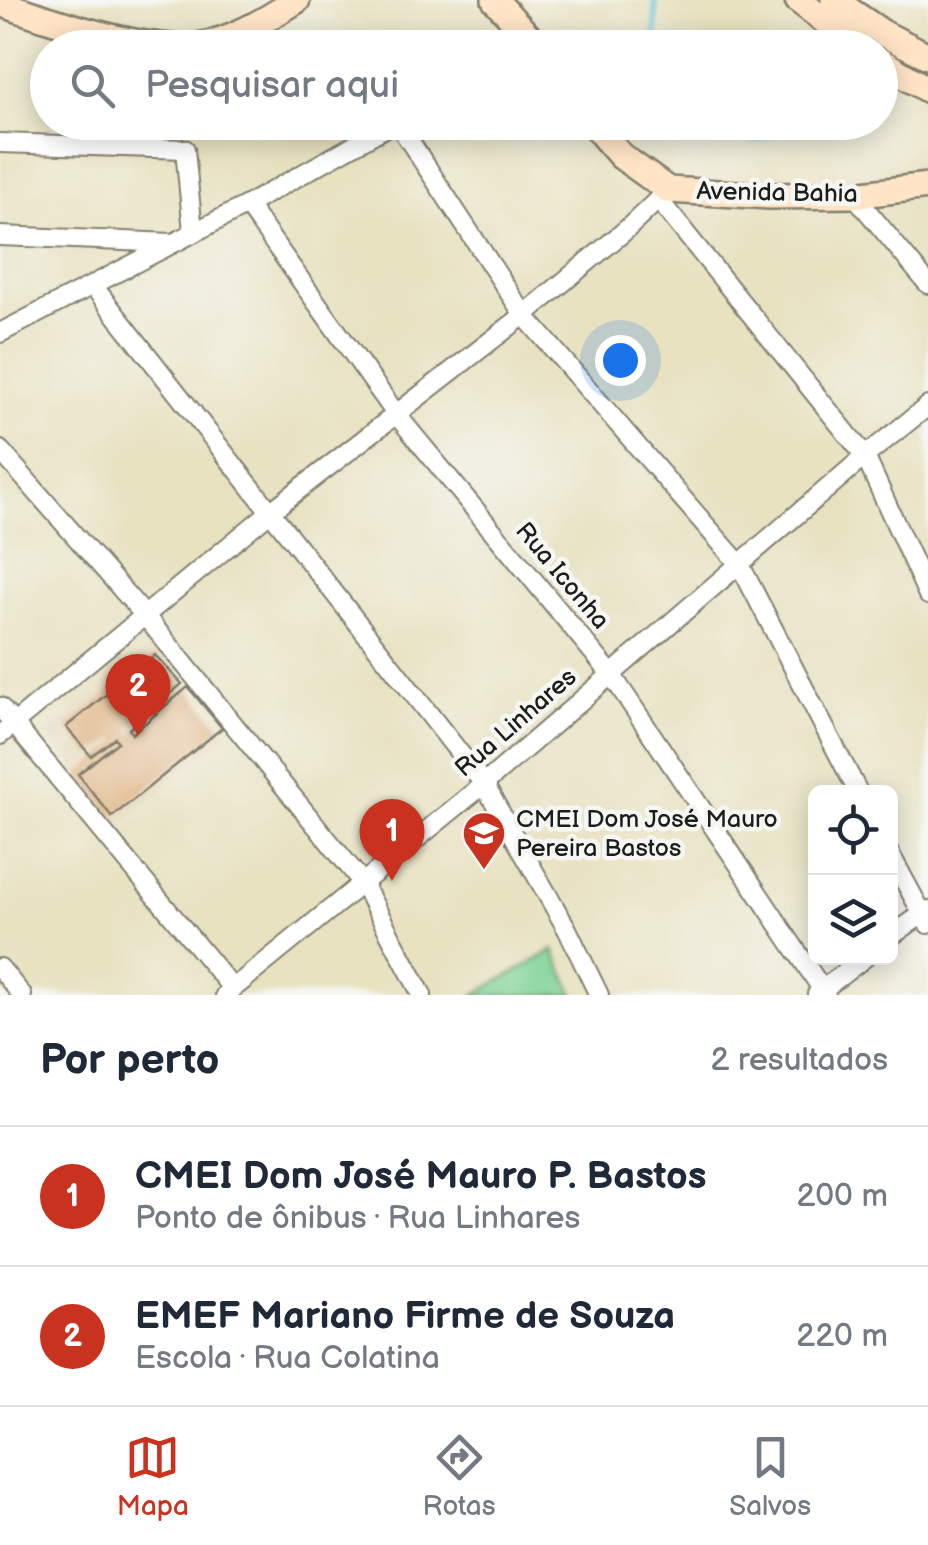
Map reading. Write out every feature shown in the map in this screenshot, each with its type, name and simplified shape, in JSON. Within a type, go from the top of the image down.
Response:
[{"type":"street","points":[[248,30],[297,0]]},
{"type":"street","points":[[495,0],[520,30]]},
{"type":"street","points":[[798,0],[837,30]]},
{"type":"street","points":[[834,0],[878,30]]},
{"type":"street","points":[[0,3],[44,8],[113,30]]},
{"type":"street","points":[[898,41],[928,56]]},
{"type":"street","points":[[898,72],[928,90]]},
{"type":"street","points":[[0,334],[364,140]]},
{"type":"street","points":[[408,140],[524,315],[740,566],[854,785]]},
{"type":"street","name":"Avenida Bahia","points":[[607,140],[663,195],[854,195],[928,186]]},
{"type":"street","points":[[0,143],[186,149],[192,232]]},
{"type":"street","points":[[7,730],[270,512],[524,315],[663,195],[864,456],[928,595]]},
{"type":"street","points":[[854,195],[928,284]]},
{"type":"street","name":"Rua Iconha","points":[[247,205],[396,414],[611,674],[821,993]]},
{"type":"street","points":[[0,236],[173,243]]},
{"type":"street","points":[[94,287],[484,784],[567,929],[599,995]]},
{"type":"street","name":"Rua Linhares","points":[[228,992],[484,784],[864,456],[928,406]]},
{"type":"street","points":[[0,450],[146,617],[362,882],[422,995]]},
{"type":"street","points":[[0,706],[7,730],[228,992]]},
{"type":"street","points":[[898,868],[926,916],[898,932]]},
{"type":"street","points":[[821,993],[855,965]]},
{"type":"street","points":[[0,968],[22,995]]},
{"type":"shaded area","points":[[149,649],[159,652],[228,735],[118,824],[48,733]]},
{"type":"green space","points":[[554,950],[574,995],[474,995]]},
{"type":"building","points":[[155,655],[182,684],[129,729],[132,734],[188,687],[222,728],[112,817],[78,774],[118,742],[115,738],[91,756],[66,727]]},
{"type":"waterway","points":[[655,0],[656,30]]},
{"type":"waterway","points":[[752,140],[758,140]]},
{"type":"place","name":"EMEF Mariano Firme de Souza","points":[[138,736]]},
{"type":"place","name":"CMEI Dom José Mauro Pereira Bastos","points":[[484,871]]},
{"type":"place","name":"CMEI Dom José Mauro P. Bastos","points":[[392,881]]}]
